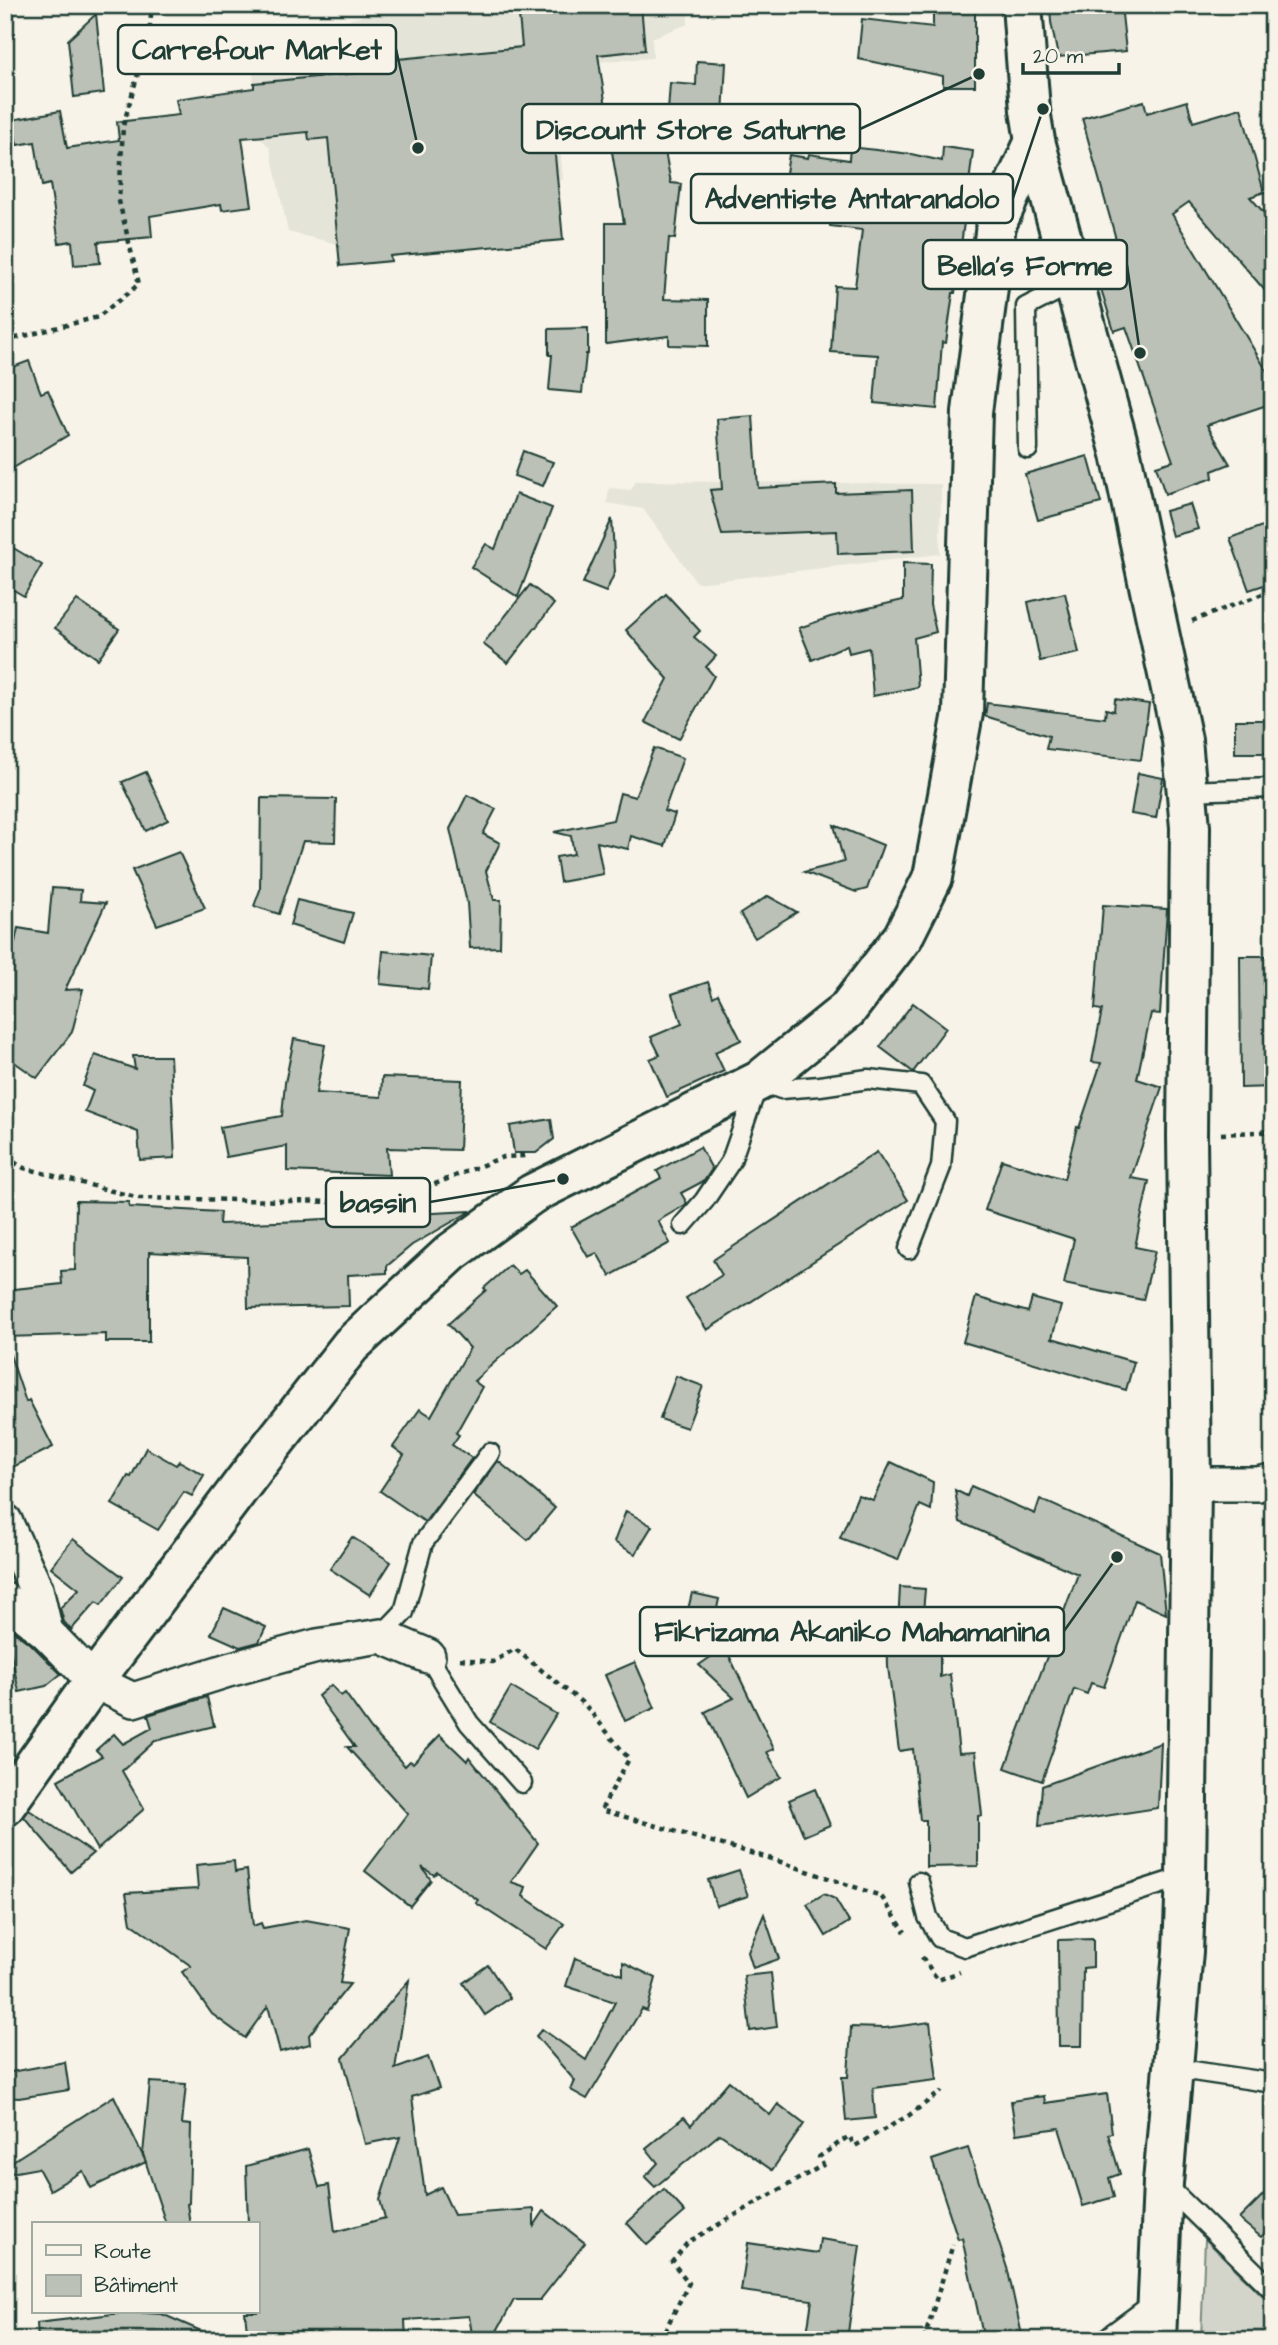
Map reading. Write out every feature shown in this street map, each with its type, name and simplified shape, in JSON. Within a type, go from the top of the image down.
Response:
[{"type":"street","points":[[1022,5],[1035,141],[1121,454],[1182,740],[1190,827],[1187,1136],[1191,1485],[1184,1951],[1163,2183],[1157,2325],[1116,2340]]},
{"type":"street","points":[[5,1806],[94,1681],[351,1345],[452,1252],[532,1194],[760,1081],[847,1010],[903,937],[933,877],[963,713],[972,412],[996,225],[1035,141]]},
{"type":"street","points":[[1191,1485],[1258,1485],[1273,1481]]},
{"type":"street","points":[[5,1521],[37,1589],[46,1632]]},
{"type":"street","points":[[5,1600],[46,1632],[94,1681],[134,1700],[228,1670],[317,1646],[381,1636],[428,1656]]},
{"type":"lane","points":[[1028,449],[1026,307],[1073,282]]},
{"type":"lane","points":[[1186,791],[1273,788]]},
{"type":"lane","points":[[683,1224],[704,1200],[731,1161],[760,1081],[781,1089],[868,1079],[921,1085],[945,1121],[941,1167],[909,1249]]},
{"type":"lane","points":[[381,1636],[404,1612],[423,1543],[490,1453]]},
{"type":"lane","points":[[428,1656],[469,1723],[522,1783]]},
{"type":"lane","points":[[919,1882],[928,1916],[940,1938],[965,1947],[1186,1876]]},
{"type":"lane","points":[[1173,2068],[1273,2083]]},
{"type":"lane","points":[[1163,2183],[1273,2290]]},
{"type":"path","points":[[5,341],[98,317],[139,284],[119,201],[123,126],[149,35],[152,5]]},
{"type":"path","points":[[1160,633],[1273,590]]},
{"type":"path","points":[[1187,1136],[1273,1130]]},
{"type":"path","points":[[5,1157],[24,1168],[139,1198],[387,1203],[503,1157],[535,1156]]},
{"type":"path","points":[[428,1656],[493,1662],[515,1649],[585,1705],[629,1759],[601,1810],[775,1860],[881,1896],[909,1938]]},
{"type":"path","points":[[916,1948],[937,1980],[964,1971]]},
{"type":"path","points":[[660,2340],[689,2283],[672,2262],[688,2242],[823,2165],[819,2157],[849,2136],[855,2146],[908,2116],[942,2091]]},
{"type":"path","points":[[924,2340],[953,2244]]},
{"type":"shaded area","points":[[370,5],[688,5],[688,24],[652,38],[653,58],[553,65],[563,180],[557,179],[563,240],[391,256],[391,261],[340,266],[338,244],[288,232],[270,148],[259,136],[250,45],[371,14]]},
{"type":"shaded area","points":[[636,481],[941,484],[940,554],[697,583],[643,509],[607,503],[609,488],[631,490]]},
{"type":"shaded area","points":[[1205,2239],[1273,2306],[1273,2340],[1201,2340]]},
{"type":"building","points":[[518,5],[641,5],[645,50],[598,55],[607,114],[657,109],[671,183],[681,184],[675,239],[669,238],[664,299],[708,300],[708,346],[669,345],[669,336],[606,344],[606,223],[624,223],[607,122],[560,129],[560,133],[553,134],[563,240],[390,256],[391,261],[340,266],[328,138],[309,140],[308,132],[242,138],[252,206],[222,210],[221,204],[150,216],[152,237],[98,242],[100,263],[74,265],[72,241],[59,243],[50,184],[42,186],[35,142],[17,145],[12,120],[60,111],[67,148],[119,140],[117,122],[179,115],[176,99],[254,88],[254,83],[378,71],[377,61],[522,47]]},
{"type":"building","points":[[933,5],[975,5],[975,86],[943,86],[943,76],[858,59],[862,19],[933,27]]},
{"type":"building","points":[[1050,5],[1121,5],[1126,51],[1058,57]]},
{"type":"building","points":[[96,14],[104,93],[74,97],[68,40]]},
{"type":"building","points":[[697,61],[726,63],[723,115],[668,111],[670,83],[696,85]]},
{"type":"building","points":[[1144,101],[1147,113],[1187,101],[1193,122],[1241,108],[1264,192],[1250,197],[1273,223],[1273,300],[1189,202],[1172,214],[1273,381],[1273,403],[1207,425],[1230,464],[1212,471],[1213,478],[1165,494],[1156,466],[1173,461],[1126,327],[1114,331],[1094,266],[1121,257],[1082,118]]},
{"type":"building","points":[[850,147],[911,154],[942,161],[943,147],[973,151],[955,293],[946,343],[942,342],[937,409],[874,403],[878,355],[831,352],[835,286],[855,287],[862,230],[830,226],[835,186],[785,179],[789,155],[808,158],[809,154],[849,160]]},
{"type":"building","points":[[588,328],[588,354],[582,393],[549,390],[552,355],[549,355],[549,329]]},
{"type":"building","points":[[29,361],[41,393],[48,390],[68,435],[5,473],[5,370]]},
{"type":"building","points":[[753,416],[758,488],[836,484],[836,493],[912,490],[914,551],[838,554],[837,531],[722,535],[710,490],[722,489],[717,419]]},
{"type":"building","points":[[523,451],[553,462],[543,486],[514,476]]},
{"type":"building","points":[[1088,456],[1101,503],[1038,520],[1025,474]]},
{"type":"building","points":[[516,494],[552,508],[518,597],[471,567],[486,544],[495,549]]},
{"type":"building","points":[[1190,504],[1198,529],[1172,536],[1165,511]]},
{"type":"building","points":[[612,519],[615,572],[606,592],[583,583]]},
{"type":"building","points":[[1273,522],[1273,582],[1249,590],[1230,538]]},
{"type":"building","points":[[5,543],[42,565],[24,596],[5,585]]},
{"type":"building","points":[[903,563],[931,564],[930,605],[936,632],[914,638],[918,687],[873,696],[869,648],[849,653],[847,645],[812,660],[799,628],[830,617],[903,600]]},
{"type":"building","points":[[530,585],[554,604],[508,663],[483,644]]},
{"type":"building","points":[[1065,593],[1079,653],[1040,661],[1028,602]]},
{"type":"building","points":[[666,594],[700,631],[694,637],[716,656],[706,667],[714,676],[679,739],[645,722],[668,679],[626,630]]},
{"type":"building","points":[[77,600],[119,629],[98,659],[55,628]]},
{"type":"building","points":[[1115,699],[1149,704],[1141,760],[1046,749],[1049,736],[985,716],[987,703],[1105,718],[1106,709],[1114,711]]},
{"type":"building","points":[[1235,720],[1273,720],[1273,753],[1235,753]]},
{"type":"building","points":[[654,748],[683,758],[664,811],[675,814],[665,846],[631,836],[628,849],[597,842],[603,874],[560,882],[556,857],[574,854],[571,836],[554,832],[613,820],[620,793],[635,797]]},
{"type":"building","points":[[146,772],[168,820],[146,831],[122,782]]},
{"type":"building","points":[[1138,773],[1163,778],[1156,818],[1131,814]]},
{"type":"building","points":[[467,795],[496,809],[483,834],[500,843],[486,871],[494,900],[501,900],[500,947],[470,948],[467,903],[450,829]]},
{"type":"building","points":[[261,798],[336,799],[335,842],[303,841],[279,914],[254,906],[260,890]]},
{"type":"building","points":[[834,825],[883,845],[867,889],[856,892],[804,872],[844,862]]},
{"type":"building","points":[[179,852],[205,908],[157,925],[132,870]]},
{"type":"building","points":[[52,888],[81,890],[80,901],[106,903],[65,990],[83,989],[72,1032],[37,1078],[10,1059],[10,1046],[5,1046],[5,941],[15,942],[18,928],[48,933]]},
{"type":"building","points":[[768,896],[797,912],[755,938],[740,914]]},
{"type":"building","points":[[297,900],[353,913],[344,942],[290,925]]},
{"type":"building","points":[[1103,905],[1167,909],[1160,1014],[1151,1013],[1137,1079],[1162,1087],[1131,1178],[1149,1181],[1135,1247],[1155,1251],[1143,1300],[1064,1284],[1074,1239],[985,1210],[1002,1160],[1064,1179],[1077,1127],[1079,1128],[1101,1063],[1092,1062],[1102,1010],[1095,1009]]},
{"type":"building","points":[[383,951],[431,956],[428,989],[380,984]]},
{"type":"building","points":[[1240,956],[1273,956],[1273,1087],[1241,1088]]},
{"type":"building","points":[[708,982],[713,997],[718,994],[741,1040],[715,1052],[724,1071],[667,1097],[650,1059],[660,1055],[651,1037],[682,1024],[672,994]]},
{"type":"building","points":[[913,1003],[946,1028],[913,1072],[880,1047]]},
{"type":"building","points":[[294,1039],[325,1045],[316,1093],[381,1097],[382,1077],[462,1080],[459,1150],[387,1148],[389,1175],[287,1171],[287,1146],[226,1157],[220,1127],[282,1116],[285,1083]]},
{"type":"building","points":[[95,1055],[135,1069],[133,1056],[170,1056],[175,1158],[140,1160],[138,1132],[85,1112],[93,1091],[83,1086]]},
{"type":"building","points":[[551,1119],[554,1139],[536,1153],[514,1153],[510,1126]]},
{"type":"building","points":[[700,1147],[712,1169],[704,1181],[681,1193],[687,1203],[685,1205],[658,1221],[670,1243],[610,1276],[597,1253],[588,1257],[571,1227],[661,1178],[657,1171]]},
{"type":"building","points":[[877,1152],[908,1200],[707,1330],[686,1298],[722,1275],[713,1260]]},
{"type":"building","points":[[76,1201],[129,1202],[129,1207],[220,1212],[219,1224],[471,1211],[412,1245],[387,1266],[387,1273],[348,1275],[349,1306],[248,1308],[247,1257],[149,1252],[149,1342],[106,1342],[106,1334],[5,1337],[5,1290],[62,1284],[61,1271],[75,1270]]},
{"type":"building","points":[[510,1265],[519,1274],[525,1270],[557,1306],[474,1381],[482,1387],[452,1445],[472,1458],[425,1522],[380,1491],[404,1455],[393,1447],[420,1409],[431,1416],[470,1348],[448,1324]]},
{"type":"building","points":[[976,1297],[1028,1312],[1032,1298],[1061,1306],[1052,1338],[1134,1362],[1126,1390],[963,1342]]},
{"type":"building","points":[[10,1355],[26,1402],[29,1400],[53,1447],[5,1471],[5,1356]]},
{"type":"building","points":[[676,1376],[703,1386],[687,1428],[660,1419]]},
{"type":"building","points":[[146,1448],[176,1465],[179,1461],[204,1475],[192,1496],[184,1492],[158,1530],[112,1504],[128,1476],[131,1477]]},
{"type":"building","points":[[498,1461],[555,1508],[528,1540],[473,1495]]},
{"type":"building","points":[[891,1462],[933,1482],[931,1510],[920,1505],[898,1560],[840,1538],[858,1495],[873,1500]]},
{"type":"building","points":[[971,1486],[1035,1514],[1040,1499],[1160,1553],[1166,1614],[1135,1600],[1104,1687],[1091,1683],[1087,1694],[1074,1689],[1042,1781],[1005,1768],[1078,1574],[960,1522],[955,1490],[967,1496]]},
{"type":"building","points":[[626,1511],[652,1526],[635,1554],[614,1542]]},
{"type":"building","points":[[352,1537],[391,1562],[370,1595],[330,1569]]},
{"type":"building","points":[[73,1539],[123,1577],[101,1605],[96,1602],[71,1630],[64,1622],[60,1608],[79,1589],[51,1567]]},
{"type":"building","points":[[900,1587],[925,1589],[922,1624],[940,1624],[940,1677],[950,1674],[959,1753],[975,1752],[982,1815],[978,1816],[978,1866],[926,1867],[926,1820],[920,1820],[913,1749],[899,1751],[888,1667],[887,1625],[898,1625]]},
{"type":"building","points":[[692,1593],[719,1599],[712,1632],[684,1626]]},
{"type":"building","points":[[224,1608],[266,1627],[259,1642],[240,1647],[211,1634]]},
{"type":"building","points":[[5,1625],[33,1646],[61,1674],[46,1686],[19,1692]]},
{"type":"building","points":[[725,1647],[774,1749],[767,1752],[781,1777],[746,1798],[705,1712],[734,1698],[699,1665]]},
{"type":"building","points":[[635,1662],[655,1708],[625,1721],[605,1675]]},
{"type":"building","points":[[331,1685],[341,1696],[345,1693],[371,1729],[405,1766],[410,1761],[413,1763],[440,1735],[467,1761],[469,1757],[538,1843],[511,1882],[526,1887],[523,1896],[564,1924],[546,1949],[476,1903],[478,1900],[437,1872],[434,1875],[422,1867],[431,1880],[410,1906],[365,1871],[408,1814],[347,1747],[355,1747],[318,1696]]},
{"type":"building","points":[[511,1687],[556,1714],[535,1749],[490,1722]]},
{"type":"building","points":[[207,1697],[214,1726],[155,1741],[122,1771],[144,1809],[97,1850],[58,1780],[102,1756],[96,1750],[114,1734],[123,1744],[152,1728],[148,1715]]},
{"type":"building","points":[[1161,1743],[1158,1808],[1039,1826],[1042,1786]]},
{"type":"building","points":[[815,1789],[830,1825],[804,1836],[789,1800]]},
{"type":"building","points":[[29,1810],[93,1853],[71,1872],[24,1817]]},
{"type":"building","points":[[234,1861],[235,1872],[247,1870],[253,1926],[261,1923],[263,1928],[306,1920],[350,1928],[340,1983],[350,1984],[309,2035],[310,2044],[280,2052],[268,2006],[245,2038],[212,2014],[182,1972],[191,1966],[131,1923],[126,1893],[198,1889],[196,1865]]},
{"type":"building","points":[[739,1870],[748,1896],[716,1906],[708,1880]]},
{"type":"building","points":[[824,1894],[835,1899],[849,1922],[826,1936],[807,1904]]},
{"type":"building","points":[[764,1914],[779,1959],[753,1968],[748,1952]]},
{"type":"building","points":[[1093,1939],[1093,1967],[1083,1968],[1082,2046],[1059,2046],[1058,1940]]},
{"type":"building","points":[[575,1958],[623,1975],[623,1962],[656,1978],[647,2011],[642,2009],[587,2099],[571,2090],[575,2081],[536,2036],[542,2029],[586,2060],[615,2002],[566,1986]]},
{"type":"building","points":[[488,1965],[510,1998],[485,2015],[463,1983]]},
{"type":"building","points":[[771,1973],[777,2027],[750,2031],[744,1976]]},
{"type":"building","points":[[409,1980],[395,2069],[428,2057],[439,2088],[412,2097],[425,2195],[441,2187],[454,2215],[534,2209],[534,2226],[544,2211],[585,2243],[540,2300],[514,2300],[492,2340],[473,2340],[469,2316],[405,2320],[406,2340],[248,2340],[245,2314],[259,2314],[259,2222],[248,2222],[246,2166],[308,2149],[319,2187],[329,2185],[335,2232],[385,2218],[380,2200],[400,2137],[365,2144],[343,2058]]},
{"type":"building","points":[[930,2022],[937,2080],[873,2088],[875,2118],[846,2121],[842,2077],[848,2077],[851,2027],[885,2028]]},
{"type":"building","points":[[65,2062],[69,2090],[19,2098],[5,2097],[5,2073]]},
{"type":"building","points":[[729,2081],[770,2115],[778,2104],[804,2124],[772,2170],[720,2134],[655,2187],[645,2177],[658,2163],[646,2148],[684,2117],[691,2125]]},
{"type":"building","points":[[150,2082],[186,2084],[182,2124],[191,2125],[187,2204],[190,2222],[165,2222],[143,2154]]},
{"type":"building","points":[[1107,2094],[1112,2133],[1108,2134],[1120,2174],[1109,2178],[1114,2197],[1083,2206],[1059,2128],[1016,2134],[1011,2101],[1044,2096],[1045,2103]]},
{"type":"building","points":[[114,2096],[146,2162],[91,2188],[83,2171],[50,2190],[38,2168],[5,2174],[5,2166]]},
{"type":"building","points":[[968,2148],[1008,2271],[1023,2340],[984,2340],[962,2238],[958,2239],[932,2160]]},
{"type":"building","points":[[1273,2185],[1273,2226],[1261,2237],[1239,2219]]},
{"type":"building","points":[[664,2189],[685,2212],[647,2245],[627,2223]]},
{"type":"building","points":[[820,2239],[860,2245],[847,2340],[806,2340],[812,2300],[741,2291],[748,2243],[818,2253]]},
{"type":"building","points":[[113,2314],[162,2314],[222,2340],[38,2340],[37,2323]]},
{"type":"place","name":"Discount Store Saturne","points":[[979,74]]},
{"type":"place","name":"Adventiste Antarandolo","points":[[1043,109]]},
{"type":"place","name":"Carrefour Market","points":[[418,148]]},
{"type":"place","name":"Bella's Forme","points":[[1140,353]]},
{"type":"place","name":"bassin","points":[[563,1179]]},
{"type":"place","name":"Fikrizama Akaniko Mahamanina","points":[[1117,1557]]}]
